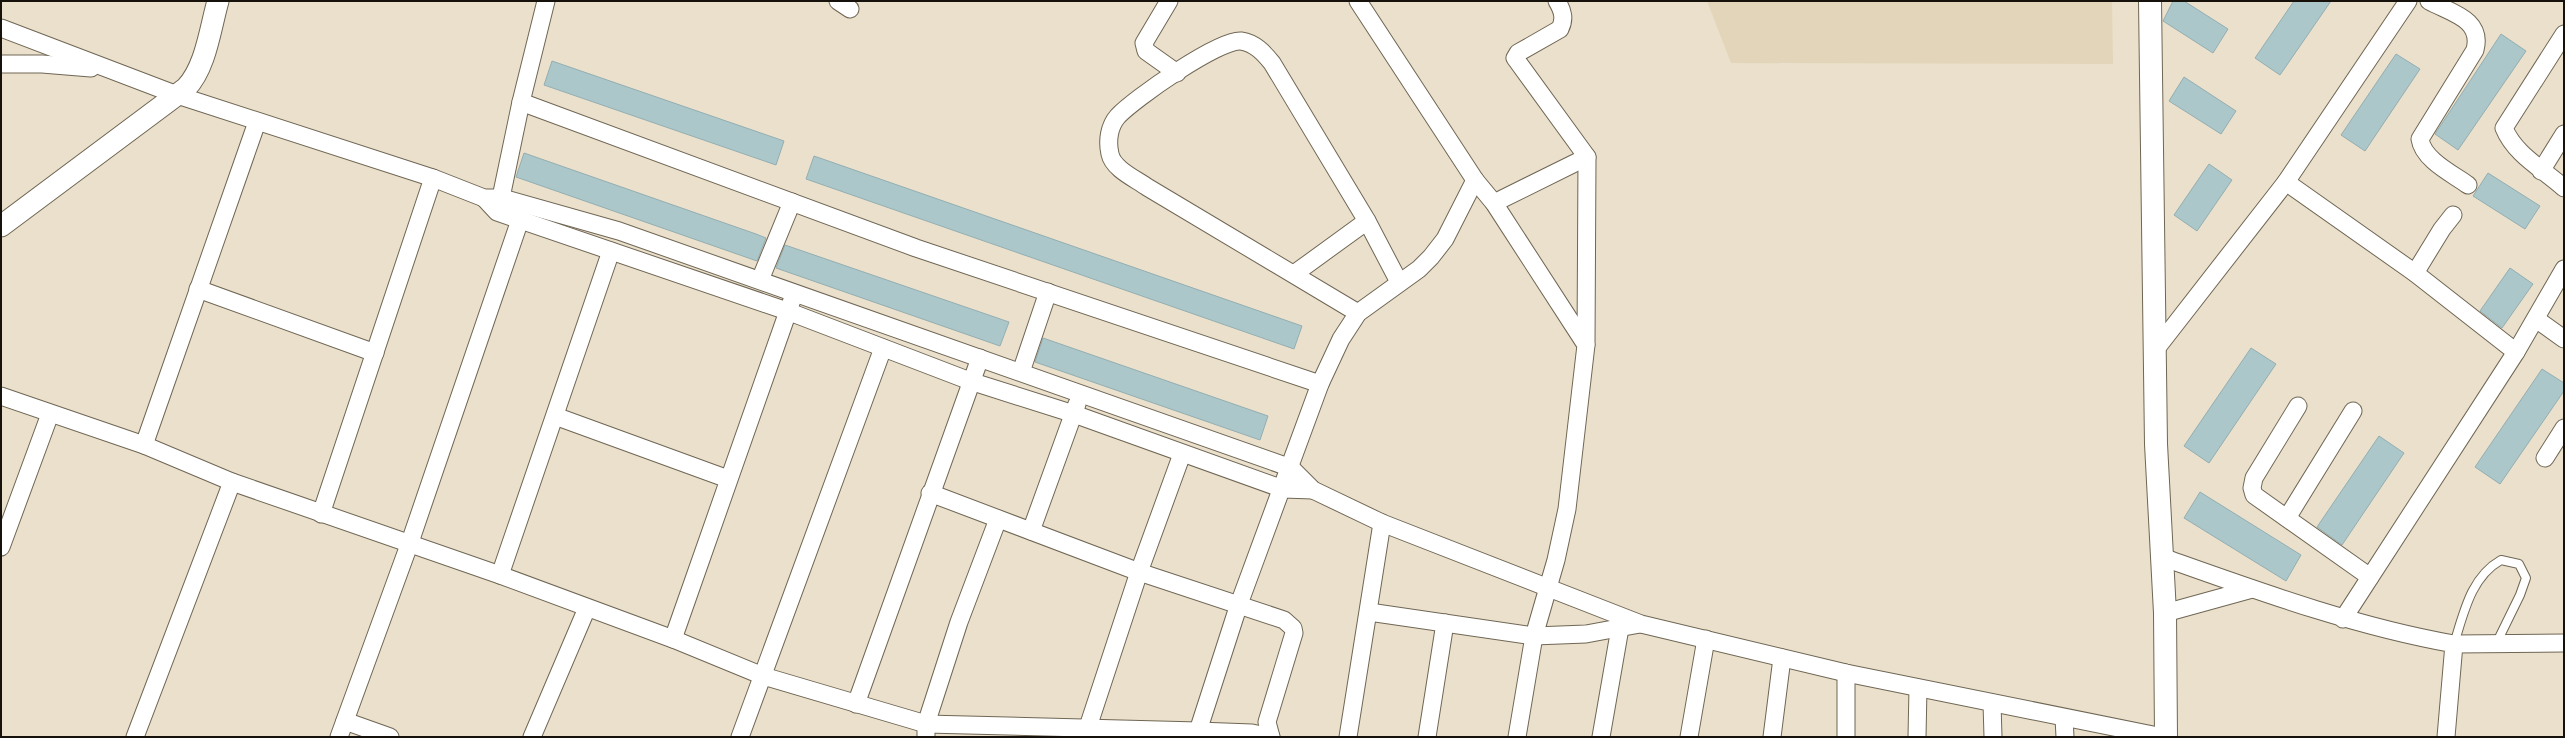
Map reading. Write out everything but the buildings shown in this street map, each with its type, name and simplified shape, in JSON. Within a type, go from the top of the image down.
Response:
[{"type":"main road","points":[[2150,1],[2156,349],[2156,444],[2164,613],[2166,737]]},
{"type":"street","points":[[1,226],[122,134],[177,95],[192,81],[200,62],[218,1]]},
{"type":"street","points":[[500,205],[521,102],[546,1]]},
{"type":"street","points":[[1168,1],[1144,43],[1146,51],[1177,73]]},
{"type":"street","points":[[1358,1],[1475,180],[1494,203],[1586,345]]},
{"type":"street","points":[[1517,737],[1534,636],[1548,589],[1567,509],[1586,345],[1587,157],[1516,58],[1518,54],[1560,29],[1563,22],[1562,14],[1557,1]]},
{"type":"street","points":[[2156,349],[2286,182],[2408,1]]},
{"type":"street","points":[[2429,1],[2467,21],[2476,30],[2478,40],[2475,50],[2420,139],[2421,148],[2427,155],[2468,185]]},
{"type":"street","points":[[1,28],[177,95],[433,178],[500,205],[619,231],[1291,468],[1313,490],[1382,523],[1641,624],[1846,673],[2163,737]]},
{"type":"street","points":[[2564,34],[2504,128],[2509,141],[2541,171],[2564,188]]},
{"type":"street","points":[[1358,313],[1147,187],[1114,164],[1110,154],[1110,130],[1118,117],[1177,73],[1211,50],[1228,43],[1240,41],[1264,52],[1367,221],[1399,282]]},
{"type":"street","points":[[1,64],[42,64],[112,70]]},
{"type":"street","points":[[521,102],[916,248],[1320,384]]},
{"type":"street","points":[[144,445],[257,122]]},
{"type":"street","points":[[2541,171],[2564,134]]},
{"type":"street","points":[[1494,203],[1587,157]]},
{"type":"street","points":[[322,514],[433,178]]},
{"type":"street","points":[[1198,731],[1238,604],[1291,468],[1320,384],[1341,339],[1358,313],[1419,269],[1445,238],[1475,180]]},
{"type":"street","points":[[2286,182],[2415,274],[2516,352]]},
{"type":"street","points":[[760,280],[792,202]]},
{"type":"street","points":[[500,205],[520,220],[787,311],[970,381],[1074,414],[1283,489],[1313,490]]},
{"type":"street","points":[[2415,274],[2442,229],[2454,215]]},
{"type":"street","points":[[339,737],[409,545],[520,220]]},
{"type":"street","points":[[1294,274],[1367,221]]},
{"type":"street","points":[[500,576],[611,251]]},
{"type":"street","points":[[2343,619],[2516,352],[2564,269]]},
{"type":"street","points":[[198,290],[375,352]]},
{"type":"street","points":[[673,639],[787,311],[795,292]]},
{"type":"street","points":[[1021,372],[1048,292]]},
{"type":"street","points":[[2536,319],[2564,339]]},
{"type":"street","points":[[740,737],[883,348]]},
{"type":"street","points":[[856,704],[970,381],[980,358]]},
{"type":"street","points":[[1031,531],[1081,394]]},
{"type":"street","points":[[1,396],[144,445],[232,482],[500,576],[673,639],[763,676],[856,704],[926,731],[1088,727],[1198,731],[1252,735],[1269,732],[1294,633],[1293,628],[1284,620],[1140,572],[930,493]]},
{"type":"street","points":[[2298,406],[2254,478],[2252,488],[2254,495],[2370,577]]},
{"type":"street","points":[[2287,518],[2353,411]]},
{"type":"street","points":[[1,547],[50,414]]},
{"type":"street","points":[[555,416],[728,479]]},
{"type":"street","points":[[2545,458],[2564,428]]},
{"type":"street","points":[[1088,727],[1140,572],[1182,454]]},
{"type":"street","points":[[135,737],[232,482]]},
{"type":"street","points":[[926,731],[959,622],[998,519]]},
{"type":"street","points":[[1348,737],[1382,523]]},
{"type":"street","points":[[2162,557],[2343,619],[2402,635],[2454,644],[2496,645],[2564,643]]},
{"type":"street","points":[[2164,613],[2252,589]]},
{"type":"street","points":[[537,736],[587,608]]},
{"type":"street","points":[[1369,612],[1534,636],[1586,634],[1641,624]]},
{"type":"street","points":[[1427,737],[1445,623]]},
{"type":"street","points":[[1600,737],[1620,628]]},
{"type":"street","points":[[1689,737],[1706,639]]},
{"type":"street","points":[[2446,737],[2454,644]]},
{"type":"street","points":[[1772,737],[1782,658]]},
{"type":"street","points":[[1846,673],[1846,737]]},
{"type":"street","points":[[1918,688],[1918,737]]},
{"type":"street","points":[[1992,703],[1993,737]]},
{"type":"street","points":[[2064,718],[2065,737]]},
{"type":"street","points":[[345,721],[390,737]]},
{"type":"lane","points":[[2454,644],[2470,597],[2487,568],[2501,560],[2518,564],[2526,578],[2520,595],[2496,645]]},
{"type":"shaded area","points":[[1707,1],[2112,1],[2113,64],[1731,63]]}]
